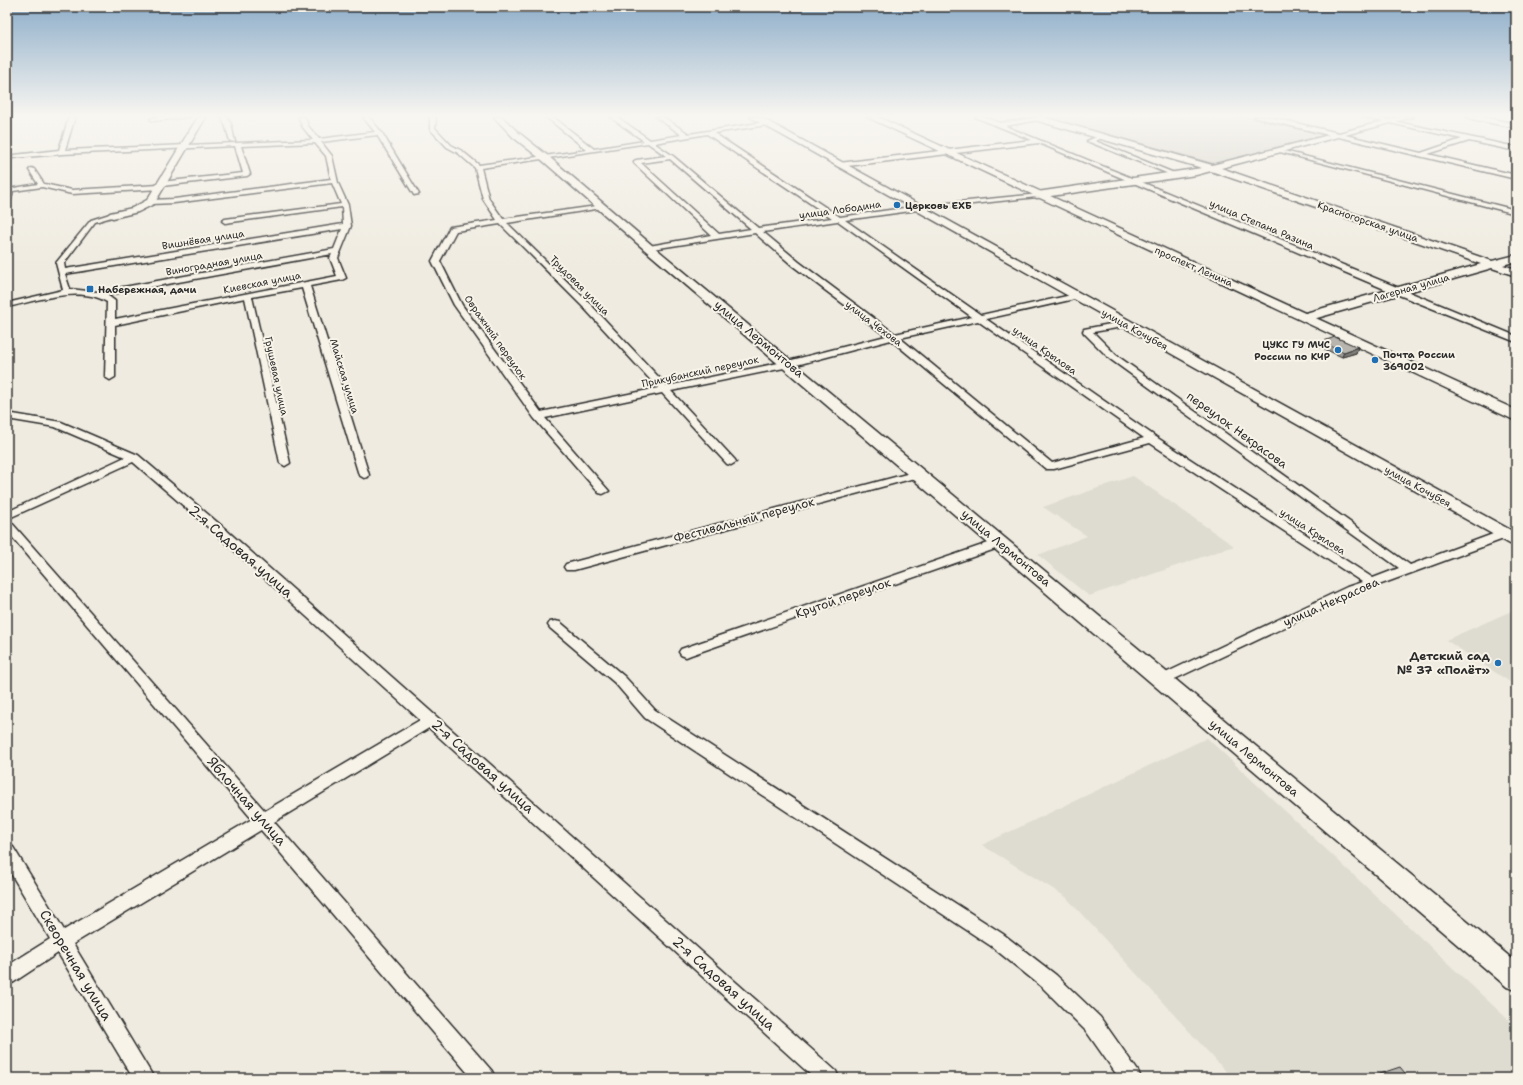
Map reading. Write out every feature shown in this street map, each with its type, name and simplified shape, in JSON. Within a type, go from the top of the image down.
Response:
[{"type":"main road","name":"проспект Ленина","points":[[979,168],[1306,317],[1516,416]]},
{"type":"street","points":[[151,202],[171,168]]},
{"type":"street","points":[[7,203],[10,190],[42,185],[72,192],[161,186],[247,174],[245,168]]},
{"type":"street","points":[[331,168],[334,181],[345,205],[347,226],[336,251]]},
{"type":"street","points":[[400,168],[416,194]]},
{"type":"street","name":"Трудовая улица","points":[[478,168],[486,199],[500,221],[588,307],[731,462]]},
{"type":"street","name":"улица Лермонтова","points":[[556,168],[649,248],[1516,978]]},
{"type":"street","points":[[642,168],[718,236]]},
{"type":"street","name":"улица Чехова","points":[[685,168],[796,264],[893,337],[1050,467],[1152,439]]},
{"type":"street","name":"улица Крылова","points":[[761,168],[840,220],[1152,439],[1372,583]]},
{"type":"street","name":"улица Кочубея","points":[[844,168],[1516,540]]},
{"type":"street","name":"улица Степана Разина","points":[[1103,168],[1397,291],[1516,339]]},
{"type":"street","points":[[1157,168],[1176,175]]},
{"type":"street","name":"улица Лободина","points":[[649,248],[758,230],[840,220],[918,208],[1037,195],[1176,175],[1212,168]]},
{"type":"street","name":"Красногорская улица","points":[[1212,168],[1516,272]]},
{"type":"street","points":[[1346,168],[1516,212]]},
{"type":"street","points":[[1476,168],[1516,177]]},
{"type":"street","points":[[32,170],[42,185]]},
{"type":"street","points":[[67,291],[61,272],[60,263],[93,221],[135,210],[151,202],[174,201],[334,181]]},
{"type":"street","points":[[225,221],[345,205]]},
{"type":"street","name":"Овражный переулок","points":[[602,206],[453,229],[436,261],[458,305],[538,416],[603,491]]},
{"type":"street","name":"Вишнёвая улица","points":[[61,272],[347,226]]},
{"type":"street","name":"Киевская улица","points":[[110,323],[248,295],[342,278],[334,258],[336,251]]},
{"type":"street","name":"Виноградная улица","points":[[94,295],[336,251]]},
{"type":"street","name":"Лагерная улица","points":[[1306,317],[1516,258]]},
{"type":"street","name":"Майская улица","points":[[305,284],[364,475]]},
{"type":"street","points":[[7,305],[67,291],[108,298],[111,301],[110,378]]},
{"type":"street","name":"Грушевая улица","points":[[248,295],[285,463]]},
{"type":"street","name":"Прикубанский переулок","points":[[538,416],[788,364],[893,337],[1076,296]]},
{"type":"street","name":"переулок Некрасова","points":[[1126,324],[1087,331],[1113,357],[1408,569]]},
{"type":"street","name":"2-я Садовая улица","points":[[7,416],[56,424],[134,457],[220,531],[829,1078]]},
{"type":"street","points":[[7,516],[134,457]]},
{"type":"street","name":"Фестивальный переулок","points":[[570,567],[918,474]]},
{"type":"street","name":"Яблочная улица","points":[[7,524],[264,820],[485,1078]]},
{"type":"street","name":"улица Некрасова","points":[[1162,680],[1352,590],[1504,534]]},
{"type":"street","name":"Крутой переулок","points":[[686,652],[1000,543]]},
{"type":"street","points":[[554,625],[620,680],[650,714],[997,940],[1049,981],[1093,1024],[1131,1078]]},
{"type":"street","points":[[7,976],[431,720]]},
{"type":"street","name":"Скворечная улица","points":[[7,852],[144,1078]]},
{"type":"shaded area","points":[[1133,476],[1234,546],[1089,596],[1038,555],[1087,536],[1043,507]]},
{"type":"shaded area","name":"Детский сад № 37 «Полёт»","points":[[1516,609],[1516,686],[1446,640]]},
{"type":"shaded area","points":[[1207,738],[1516,1027],[1516,1078],[1232,1078],[1066,897],[982,845]]},
{"type":"building","points":[[1335,337],[1358,347],[1344,352],[1321,342]]},
{"type":"building","points":[[1400,1067],[1409,1078],[1378,1078],[1376,1075]]},
{"type":"place","name":"Церковь ЕХБ","points":[[897,205]]},
{"type":"place","name":"Набережная, дачи","points":[[90,289]]},
{"type":"place","name":"ЦУКС ГУ МЧС России по КЧР","points":[[1338,350]]},
{"type":"place","name":"Почта России 369002","points":[[1375,360]]},
{"type":"place","name":"Детский сад № 37 «Полёт»","points":[[1498,663]]}]
